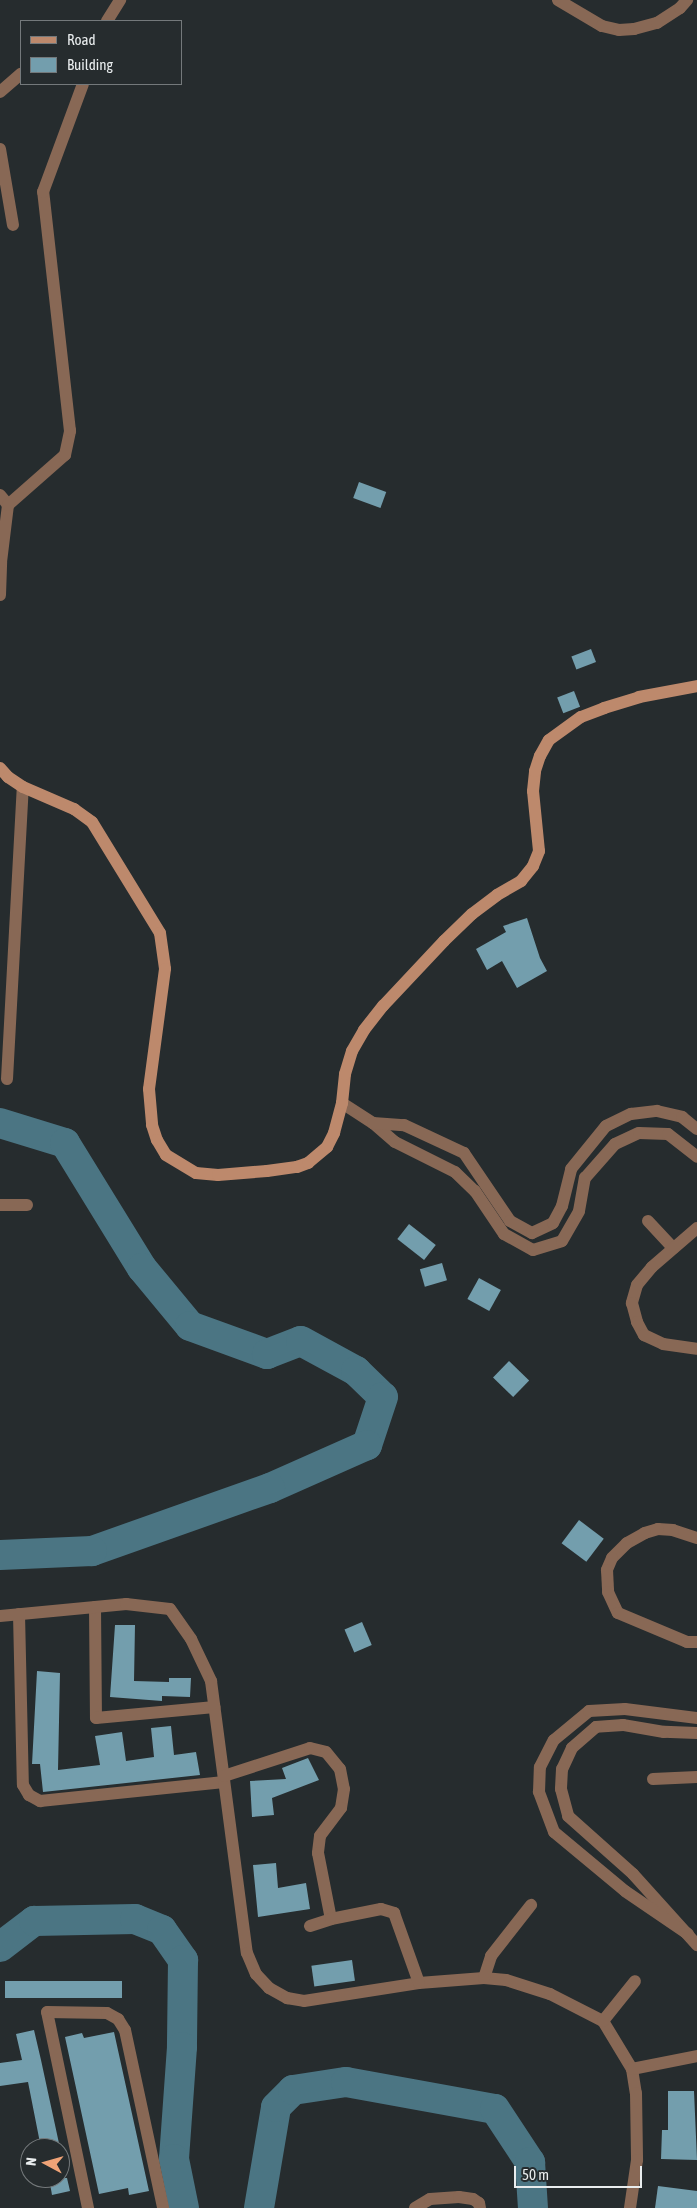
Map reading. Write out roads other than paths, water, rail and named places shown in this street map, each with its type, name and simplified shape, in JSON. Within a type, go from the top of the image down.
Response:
[{"type":"main road","points":[[0,768],[8,777],[24,787],[74,809],[92,822],[160,932],[165,970],[149,1089],[152,1125],[157,1140],[166,1155],[196,1174],[218,1176],[297,1167],[308,1163],[327,1146],[334,1133],[342,1104],[345,1074],[352,1051],[364,1030],[383,1006],[472,914],[520,881],[533,866],[539,851],[534,810],[534,781],[540,756],[549,740],[580,717],[604,708],[639,697],[697,686]]},
{"type":"street","points":[[107,20],[120,0]]},
{"type":"street","points":[[558,0],[602,26],[619,30],[634,29],[657,23],[680,8],[687,0]]},
{"type":"street","points":[[0,92],[20,75]]},
{"type":"street","points":[[0,595],[0,562],[8,505],[65,454],[70,431],[43,192],[83,85]]},
{"type":"street","points":[[0,149],[13,224]]},
{"type":"street","points":[[0,494],[8,505]]},
{"type":"street","points":[[7,1079],[24,787]]},
{"type":"street","points":[[342,1104],[373,1123],[395,1142],[455,1172],[475,1191],[504,1234],[533,1250],[562,1240],[579,1211],[585,1178],[615,1144],[639,1133],[668,1134],[697,1157]]},
{"type":"street","points":[[373,1123],[404,1125],[464,1153],[510,1221],[532,1233],[553,1223],[562,1206],[570,1169],[606,1126],[631,1114],[657,1111],[682,1117],[697,1129]]},
{"type":"street","points":[[455,1172],[464,1153]]},
{"type":"street","points":[[0,1205],[27,1205]]},
{"type":"street","points":[[648,1221],[673,1248]]},
{"type":"street","points":[[697,1228],[652,1267],[637,1285],[632,1303],[637,1322],[644,1335],[664,1344],[697,1349]]},
{"type":"street","points":[[697,1538],[673,1530],[658,1529],[645,1533],[627,1543],[612,1558],[607,1570],[608,1592],[618,1613],[687,1642],[697,1642]]},
{"type":"street","points":[[0,1616],[126,1604],[170,1609],[191,1639],[211,1680],[247,1953],[256,1974],[269,1988],[286,1998],[304,2001],[419,1983],[484,1978],[506,1980],[550,1994],[603,2022],[632,2069],[636,2093],[637,2160],[630,2208]]},
{"type":"street","points":[[95,1607],[96,1718],[214,1707]]},
{"type":"street","points":[[19,1614],[22,1785],[29,1795],[40,1801],[224,1779],[310,1748],[326,1752],[340,1769],[344,1788],[341,1808],[320,1836],[318,1853],[331,1918]]},
{"type":"street","points":[[688,1934],[625,1891],[554,1832],[539,1792],[540,1766],[554,1740],[589,1711],[625,1709],[697,1718]]},
{"type":"street","points":[[697,1733],[664,1732],[623,1725],[596,1727],[572,1748],[562,1769],[561,1789],[568,1816],[633,1874],[697,1946]]},
{"type":"street","points":[[653,1779],[697,1777]]},
{"type":"street","points":[[484,1978],[491,1956],[531,1905]]},
{"type":"street","points":[[310,1926],[331,1918],[381,1909],[394,1913],[419,1983]]},
{"type":"street","points":[[603,2022],[635,1981]]},
{"type":"street","points":[[88,2208],[48,2012],[107,2013],[118,2019],[125,2030],[163,2208]]},
{"type":"street","points":[[632,2069],[697,2056]]},
{"type":"street","points":[[414,2208],[430,2199],[459,2197],[473,2199],[479,2203],[480,2208]]},
{"type":"waterway","points":[[0,1123],[65,1143],[142,1268],[190,1326],[267,1354],[301,1341],[356,1371],[383,1397],[367,1445],[270,1488],[92,1551],[0,1555]]},
{"type":"waterway","points":[[0,1947],[34,1921],[135,1919],[162,1930],[183,1960],[182,2047],[174,2159],[184,2208]]},
{"type":"waterway","points":[[259,2208],[276,2107],[293,2090],[346,2082],[495,2109],[530,2162],[533,2208]]}]
